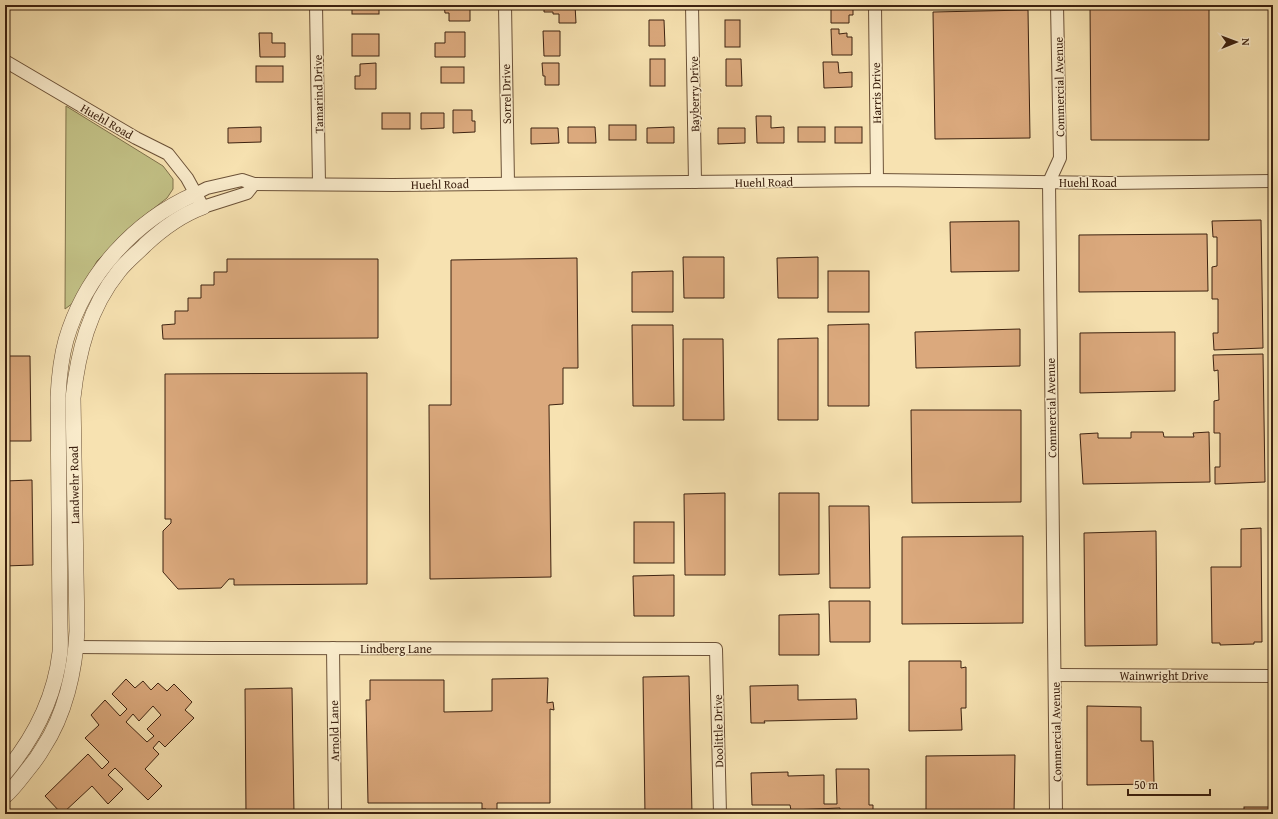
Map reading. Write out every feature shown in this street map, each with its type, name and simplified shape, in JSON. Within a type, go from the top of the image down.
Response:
[{"type":"street","name":"Tamarind Drive","points":[[316,5],[319,184]]},
{"type":"street","name":"Sorrel Drive","points":[[504,5],[508,183]]},
{"type":"street","name":"Bayberry Drive","points":[[692,5],[695,182]]},
{"type":"street","name":"Harris Drive","points":[[875,5],[877,180]]},
{"type":"street","name":"Commercial Avenue","points":[[1056,814],[1049,182],[1060,158],[1058,5]]},
{"type":"street","name":"Huehl Road","points":[[5,61],[136,138],[168,154],[187,178],[199,200]]},
{"type":"street","name":"Huehl Road","points":[[199,200],[206,188],[242,180],[254,184],[877,180],[1049,182],[1273,181]]},
{"type":"street","points":[[199,200],[247,193],[254,184]]},
{"type":"street","name":"Landwehr Road","points":[[5,796],[13,790],[44,748],[57,721],[67,694],[76,647],[73,398],[76,370],[82,341],[99,301],[119,271],[164,228],[195,210],[199,200]]},
{"type":"street","name":"Landwehr Road","points":[[5,773],[26,746],[38,726],[52,691],[60,652],[58,397],[60,367],[66,339],[72,322],[85,295],[110,258],[133,234],[153,217],[199,200]]},
{"type":"street","name":"Lindberg Lane","points":[[76,647],[716,648]]},
{"type":"street","name":"Arnold Lane","points":[[333,648],[335,814]]},
{"type":"street","name":"Doolittle Drive","points":[[716,648],[720,814]]},
{"type":"street","name":"Wainwright Drive","points":[[1055,675],[1273,676]]},
{"type":"shaded area","points":[[66,106],[163,166],[173,179],[173,189],[167,198],[135,223],[97,261],[77,300],[65,309]]},
{"type":"building","points":[[352,5],[379,5],[379,14],[352,14]]},
{"type":"building","points":[[444,5],[470,5],[470,21],[449,21],[449,13],[445,13]]},
{"type":"building","points":[[544,5],[575,5],[576,23],[559,23],[559,14],[544,12]]},
{"type":"building","points":[[729,5],[744,5],[744,8],[729,8]]},
{"type":"building","points":[[831,5],[853,5],[853,15],[849,15],[849,23],[831,23]]},
{"type":"building","points":[[1090,5],[1209,5],[1209,140],[1091,140]]},
{"type":"building","points":[[1028,10],[1030,138],[935,139],[933,12]]},
{"type":"building","points":[[649,20],[664,20],[665,46],[649,46]]},
{"type":"building","points":[[725,20],[740,20],[740,47],[725,47]]},
{"type":"building","points":[[831,29],[839,29],[839,34],[847,33],[847,37],[852,37],[852,55],[832,55]]},
{"type":"building","points":[[543,31],[560,31],[560,56],[544,56]]},
{"type":"building","points":[[445,32],[465,32],[465,57],[435,57],[435,43],[445,43]]},
{"type":"building","points":[[259,33],[272,33],[272,43],[285,43],[285,57],[260,57]]},
{"type":"building","points":[[352,34],[379,34],[379,56],[352,56]]},
{"type":"building","points":[[650,59],[665,59],[665,86],[650,86]]},
{"type":"building","points":[[726,59],[741,59],[742,86],[726,86]]},
{"type":"building","points":[[823,62],[838,62],[839,73],[852,72],[852,87],[824,88]]},
{"type":"building","points":[[376,63],[376,89],[355,89],[355,76],[360,76],[360,64]]},
{"type":"building","points":[[542,63],[559,63],[559,85],[545,85],[545,76],[543,76]]},
{"type":"building","points":[[256,66],[283,66],[283,82],[256,82]]},
{"type":"building","points":[[441,67],[464,67],[464,83],[441,83]]},
{"type":"building","points":[[453,110],[472,110],[472,121],[475,121],[475,132],[453,133]]},
{"type":"building","points":[[382,113],[410,113],[410,129],[382,129]]},
{"type":"building","points":[[421,113],[444,113],[444,128],[421,129]]},
{"type":"building","points":[[756,116],[771,116],[771,128],[784,127],[784,143],[757,143]]},
{"type":"building","points":[[609,125],[636,125],[636,140],[609,140]]},
{"type":"building","points":[[261,127],[261,142],[228,143],[228,128]]},
{"type":"building","points":[[568,127],[595,127],[596,143],[568,143]]},
{"type":"building","points":[[674,127],[674,143],[647,143],[647,128]]},
{"type":"building","points":[[798,127],[825,127],[825,142],[798,142]]},
{"type":"building","points":[[835,127],[862,127],[862,143],[835,143]]},
{"type":"building","points":[[531,128],[558,128],[559,143],[531,144]]},
{"type":"building","points":[[718,128],[745,128],[745,143],[718,144]]},
{"type":"building","points":[[1261,220],[1263,348],[1214,350],[1213,333],[1218,333],[1218,299],[1212,299],[1212,267],[1217,266],[1217,237],[1213,237],[1212,221]]},
{"type":"building","points":[[1019,221],[1019,271],[951,272],[950,222]]},
{"type":"building","points":[[1207,234],[1208,291],[1079,292],[1079,235]]},
{"type":"building","points":[[683,257],[724,257],[724,298],[684,298]]},
{"type":"building","points":[[818,257],[818,298],[778,298],[777,258]]},
{"type":"building","points":[[577,258],[578,368],[563,368],[563,404],[549,405],[551,577],[430,579],[429,405],[451,405],[451,260]]},
{"type":"building","points":[[227,259],[378,259],[378,338],[163,339],[162,325],[175,324],[175,311],[188,311],[188,298],[201,298],[201,285],[214,285],[214,272],[227,272]]},
{"type":"building","points":[[673,271],[673,312],[632,312],[632,272]]},
{"type":"building","points":[[828,271],[869,271],[869,312],[828,312]]},
{"type":"building","points":[[869,324],[869,406],[828,406],[828,325]]},
{"type":"building","points":[[632,325],[673,325],[674,406],[633,406]]},
{"type":"building","points":[[1020,329],[1020,366],[916,368],[915,332]]},
{"type":"building","points":[[1175,332],[1175,391],[1080,393],[1080,333]]},
{"type":"building","points":[[818,338],[818,420],[778,420],[778,339]]},
{"type":"building","points":[[683,339],[723,339],[724,420],[683,420]]},
{"type":"building","points":[[1263,354],[1265,482],[1215,484],[1215,467],[1220,467],[1220,433],[1214,433],[1214,401],[1219,400],[1218,370],[1214,371],[1213,355]]},
{"type":"building","points":[[5,356],[30,356],[31,441],[5,441]]},
{"type":"building","points":[[367,373],[367,584],[234,585],[234,579],[229,579],[221,588],[178,589],[163,572],[163,531],[171,523],[171,519],[165,519],[165,374]]},
{"type":"building","points":[[911,410],[1021,410],[1021,502],[912,503]]},
{"type":"building","points":[[1131,432],[1163,432],[1164,437],[1194,437],[1193,433],[1209,432],[1210,482],[1083,484],[1080,434],[1098,433],[1098,438],[1131,438]]},
{"type":"building","points":[[32,480],[33,565],[5,566],[5,481]]},
{"type":"building","points":[[725,493],[725,575],[685,575],[684,494]]},
{"type":"building","points":[[779,493],[819,493],[819,574],[779,575]]},
{"type":"building","points":[[829,506],[869,506],[870,588],[830,588]]},
{"type":"building","points":[[634,522],[674,522],[674,563],[634,563]]},
{"type":"building","points":[[1261,528],[1262,642],[1254,642],[1254,644],[1220,645],[1220,643],[1212,643],[1211,567],[1241,567],[1241,529]]},
{"type":"building","points":[[1156,531],[1157,645],[1085,646],[1084,533]]},
{"type":"building","points":[[1023,536],[1023,623],[902,624],[902,537]]},
{"type":"building","points":[[674,575],[674,616],[634,616],[633,576]]},
{"type":"building","points":[[829,601],[870,601],[870,642],[830,642]]},
{"type":"building","points":[[819,614],[819,655],[779,655],[779,615]]},
{"type":"building","points":[[909,661],[961,661],[961,668],[966,667],[966,708],[961,708],[962,730],[909,731]]},
{"type":"building","points":[[689,676],[692,814],[645,814],[643,677]]},
{"type":"building","points":[[548,678],[547,703],[553,702],[554,710],[550,709],[550,803],[497,803],[497,814],[486,814],[486,809],[482,809],[482,803],[368,803],[366,700],[370,700],[370,680],[444,680],[444,712],[492,711],[492,679]]},
{"type":"building","points":[[126,679],[135,688],[143,681],[151,690],[158,683],[167,691],[174,684],[192,702],[185,710],[194,718],[165,747],[159,741],[153,748],[159,754],[145,769],[162,786],[148,800],[115,768],[108,775],[123,789],[108,804],[92,786],[62,814],[45,796],[88,754],[102,769],[109,762],[85,738],[99,725],[91,715],[105,700],[120,716],[127,709],[112,694]],"holes":[[[153,706],[161,715],[147,729],[154,736],[147,742],[126,722],[133,714],[139,721]]]},
{"type":"building","points":[[798,685],[798,700],[856,699],[857,719],[764,721],[765,723],[751,723],[750,686]]},
{"type":"building","points":[[292,688],[294,814],[246,814],[245,689]]},
{"type":"building","points":[[1087,706],[1141,707],[1141,741],[1153,741],[1154,784],[1087,785]]},
{"type":"building","points":[[1015,755],[1014,814],[926,814],[926,756]]},
{"type":"building","points":[[836,769],[869,769],[869,805],[873,805],[873,814],[840,814],[840,808],[791,810],[790,805],[752,805],[751,773],[788,772],[788,776],[824,775],[824,804],[837,804]]},
{"type":"building","points":[[1244,807],[1273,807],[1273,814],[1244,814]]},
{"type":"building","points":[[1100,812],[1206,812],[1206,814],[1100,814]]}]
